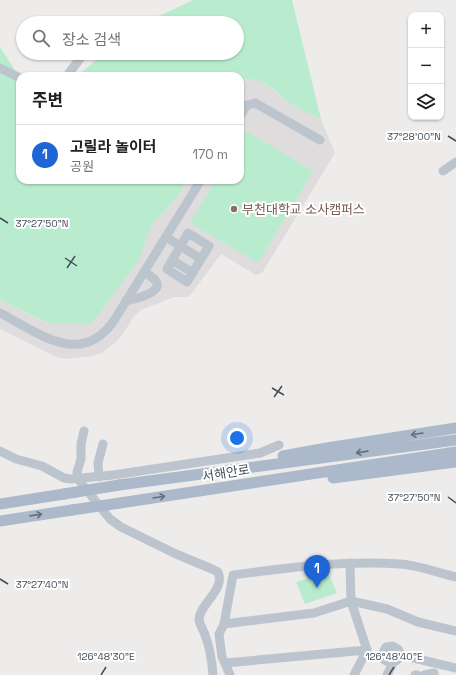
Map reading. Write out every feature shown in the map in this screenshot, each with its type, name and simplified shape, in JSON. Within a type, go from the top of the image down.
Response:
[{"type":"main road","points":[[210,473],[257,461],[327,448],[456,428]]},
{"type":"main road","name":"서해안로","points":[[0,504],[119,485],[456,440]]},
{"type":"main road","name":"서해안로","points":[[0,521],[456,452]]},
{"type":"main road","points":[[213,489],[281,485],[456,462]]},
{"type":"street","points":[[70,72],[79,60]]},
{"type":"street","points":[[0,68],[16,76]]},
{"type":"street","points":[[244,110],[247,105],[256,103],[320,140]]},
{"type":"street","points":[[443,171],[456,162]]},
{"type":"street","points":[[0,313],[60,343],[78,344],[93,340],[103,334],[111,325],[199,184]]},
{"type":"street","points":[[188,233],[209,246],[201,259],[187,282],[167,269],[188,233]]},
{"type":"street","points":[[166,237],[201,259]]},
{"type":"street","points":[[126,301],[152,293],[156,289],[156,280],[144,272]]},
{"type":"street","points":[[84,431],[81,444],[81,459],[77,472],[78,479],[106,514],[121,527],[176,554],[212,568],[218,572],[220,576],[218,587],[199,620],[210,652],[213,675]]},
{"type":"street","points":[[99,476],[98,463],[103,444]]},
{"type":"street","points":[[0,451],[16,459],[42,466],[64,478],[78,479],[260,453],[279,445]]},
{"type":"street","points":[[230,675],[222,657],[219,634],[224,624],[233,575],[277,569],[350,563],[401,564],[456,576]]},
{"type":"street","points":[[350,563],[351,601],[366,650],[354,675]]},
{"type":"street","points":[[224,624],[314,613],[351,601],[387,608],[418,622],[456,632]]},
{"type":"street","points":[[393,646],[398,649],[401,655],[398,661],[393,663],[387,662],[383,659],[382,654],[386,647],[393,646]]},
{"type":"street","points":[[225,663],[366,650]]},
{"type":"street","points":[[401,655],[456,668]]},
{"type":"street","points":[[387,675],[393,663]]},
{"type":"street","points":[[424,675],[434,673],[434,675]]},
{"type":"shaded area","name":"부천대학교 소사캠퍼스","points":[[252,78],[260,80],[296,107],[321,119],[335,153],[262,273],[256,275],[221,254],[189,297],[174,297],[141,310],[134,316],[117,341],[102,353],[92,356],[68,359],[56,357],[0,329],[0,300],[49,324],[149,231],[153,223],[179,195],[184,184],[244,184],[244,80]]},
{"type":"green space","points":[[193,0],[292,0],[321,119],[296,107],[270,86],[255,79],[244,80],[244,72],[82,72],[96,60],[244,60],[244,16],[159,16]]},
{"type":"green space","points":[[0,47],[16,72],[16,184],[184,184],[179,195],[153,223],[139,260],[92,323],[50,324],[0,300]]},
{"type":"green space","points":[[246,131],[313,171],[258,263],[190,223],[214,184],[244,184],[244,134]]},
{"type":"green space","points":[[328,572],[337,593],[305,604],[296,582]]},
{"type":"place","name":"부천대학교 소사캠퍼스","points":[[234,209]]},
{"type":"place","name":"고릴라 놀이터","points":[[317,588]]}]
